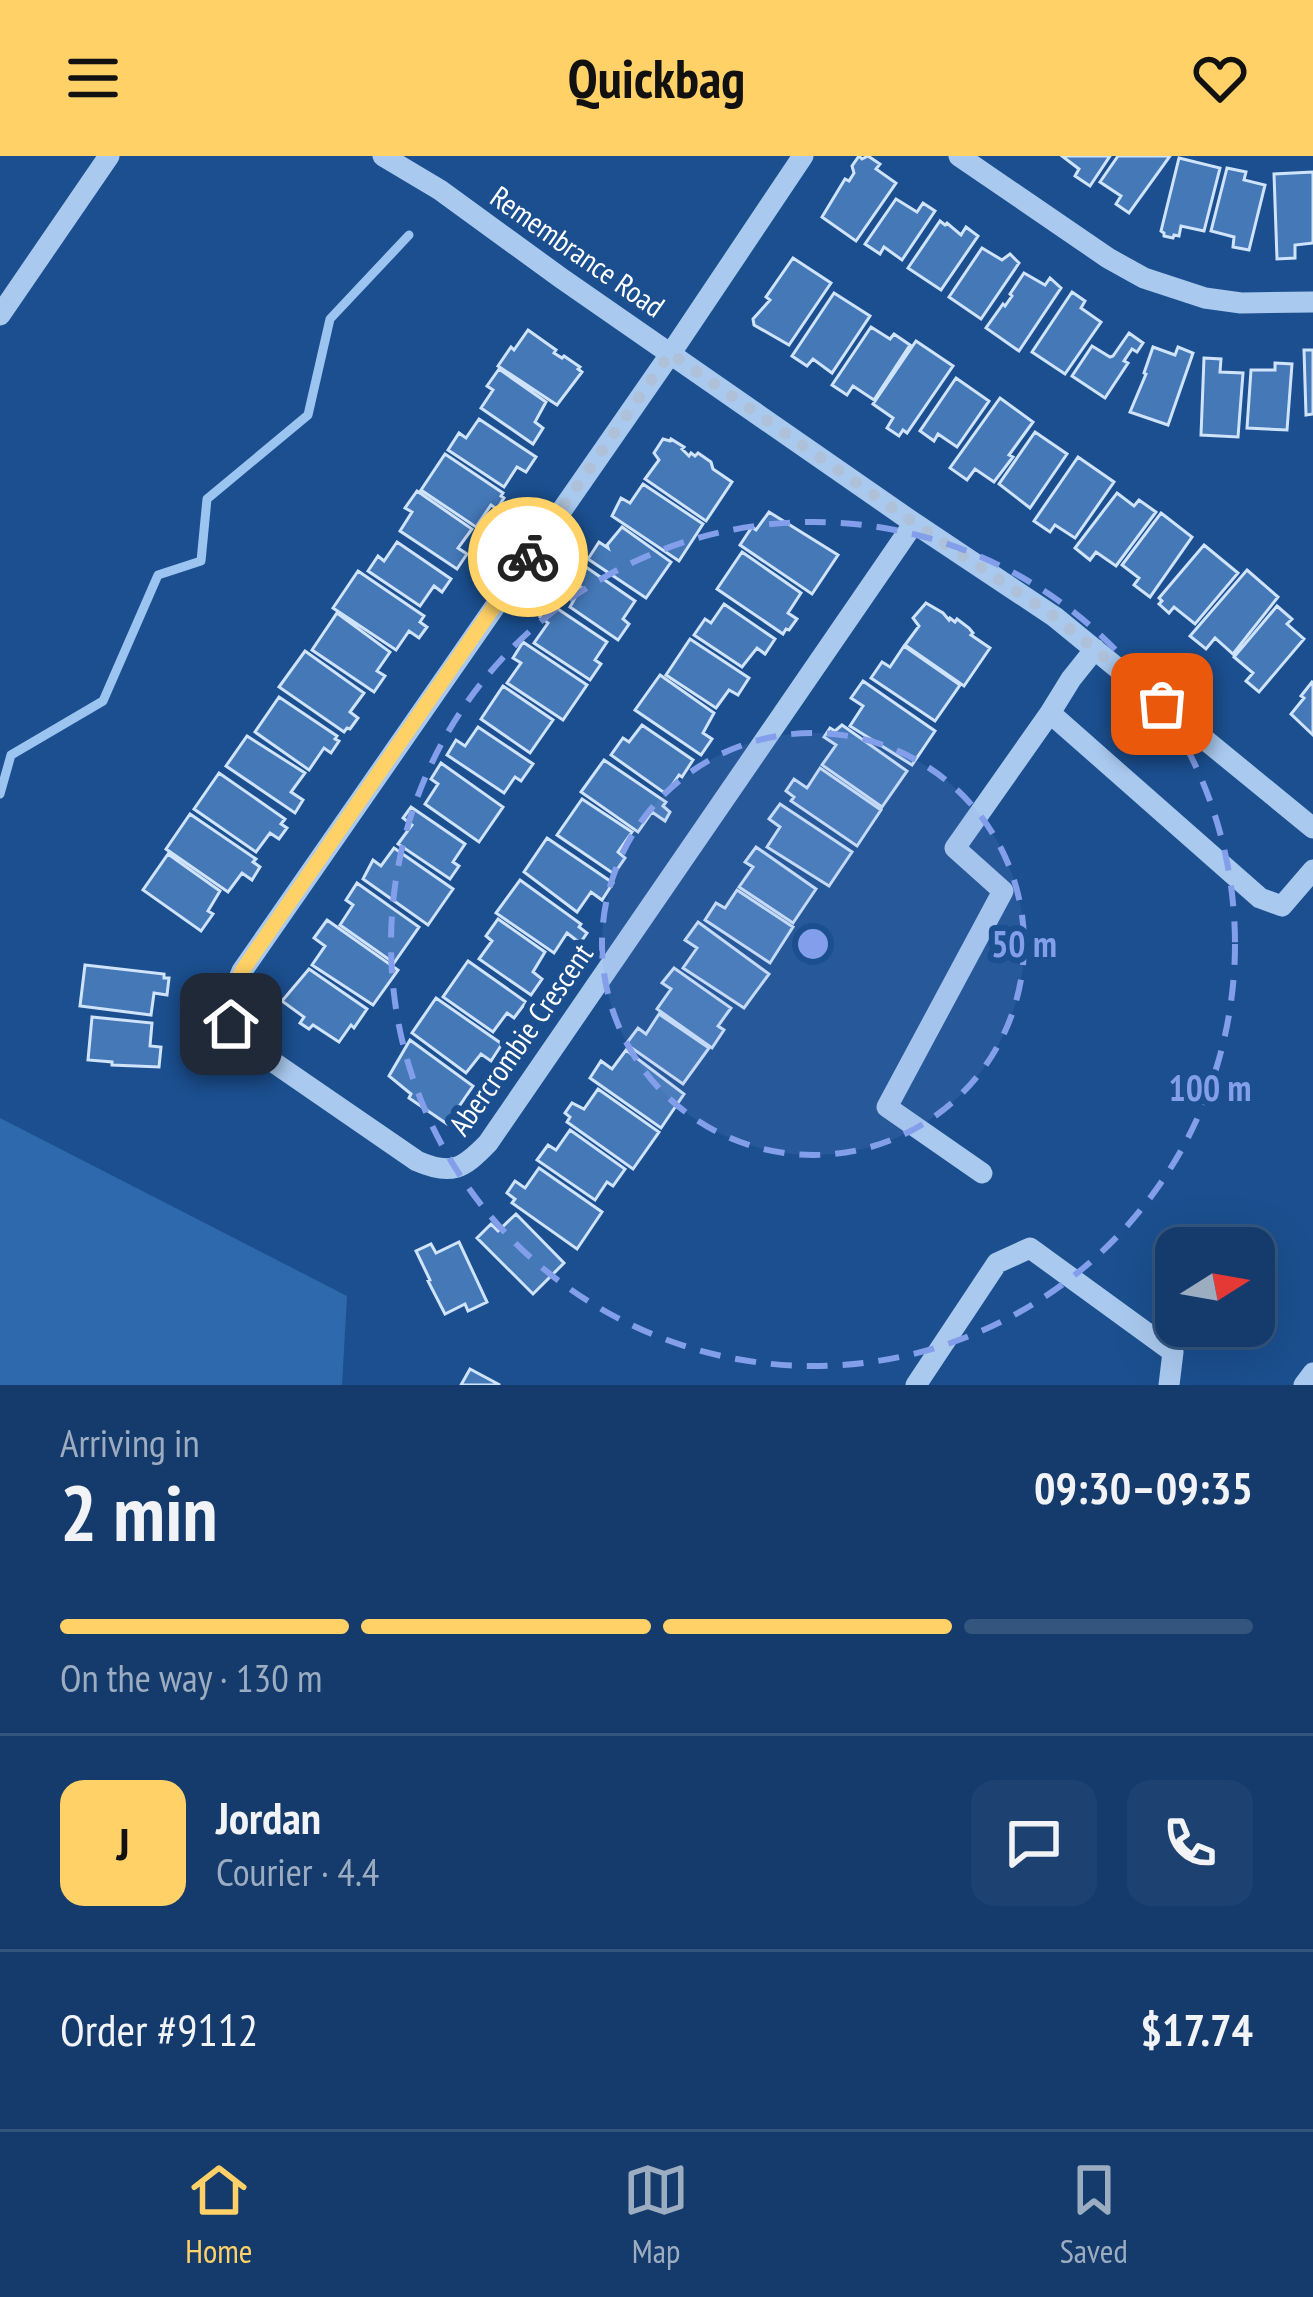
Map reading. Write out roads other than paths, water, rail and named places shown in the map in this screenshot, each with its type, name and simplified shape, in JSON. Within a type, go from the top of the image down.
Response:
[{"type":"street","points":[[0,315],[109,156]]},
{"type":"street","name":"Remembrance Road","points":[[383,156],[440,190],[1055,617],[1313,828]]},
{"type":"street","points":[[670,353],[803,156]]},
{"type":"street","points":[[959,156],[1144,278],[1205,298],[1313,302]]},
{"type":"street","name":"Abercrombie Crescent","points":[[670,353],[242,971],[230,1000],[231,1024],[244,1042],[417,1161],[435,1169],[456,1168],[470,1161],[488,1143],[914,523]]},
{"type":"street","points":[[982,1173],[887,1106],[1004,891],[955,848],[1095,649]]},
{"type":"street","points":[[1050,713],[1260,898],[1282,905],[1313,870]]},
{"type":"street","points":[[916,1385],[997,1263],[1030,1248],[1173,1352],[1168,1385]]},
{"type":"street","points":[[1304,1385],[1313,1373]]},
{"type":"waterway","points":[[0,794],[11,755],[103,701],[158,575],[201,561],[207,499],[308,415],[330,319],[409,235]]}]
